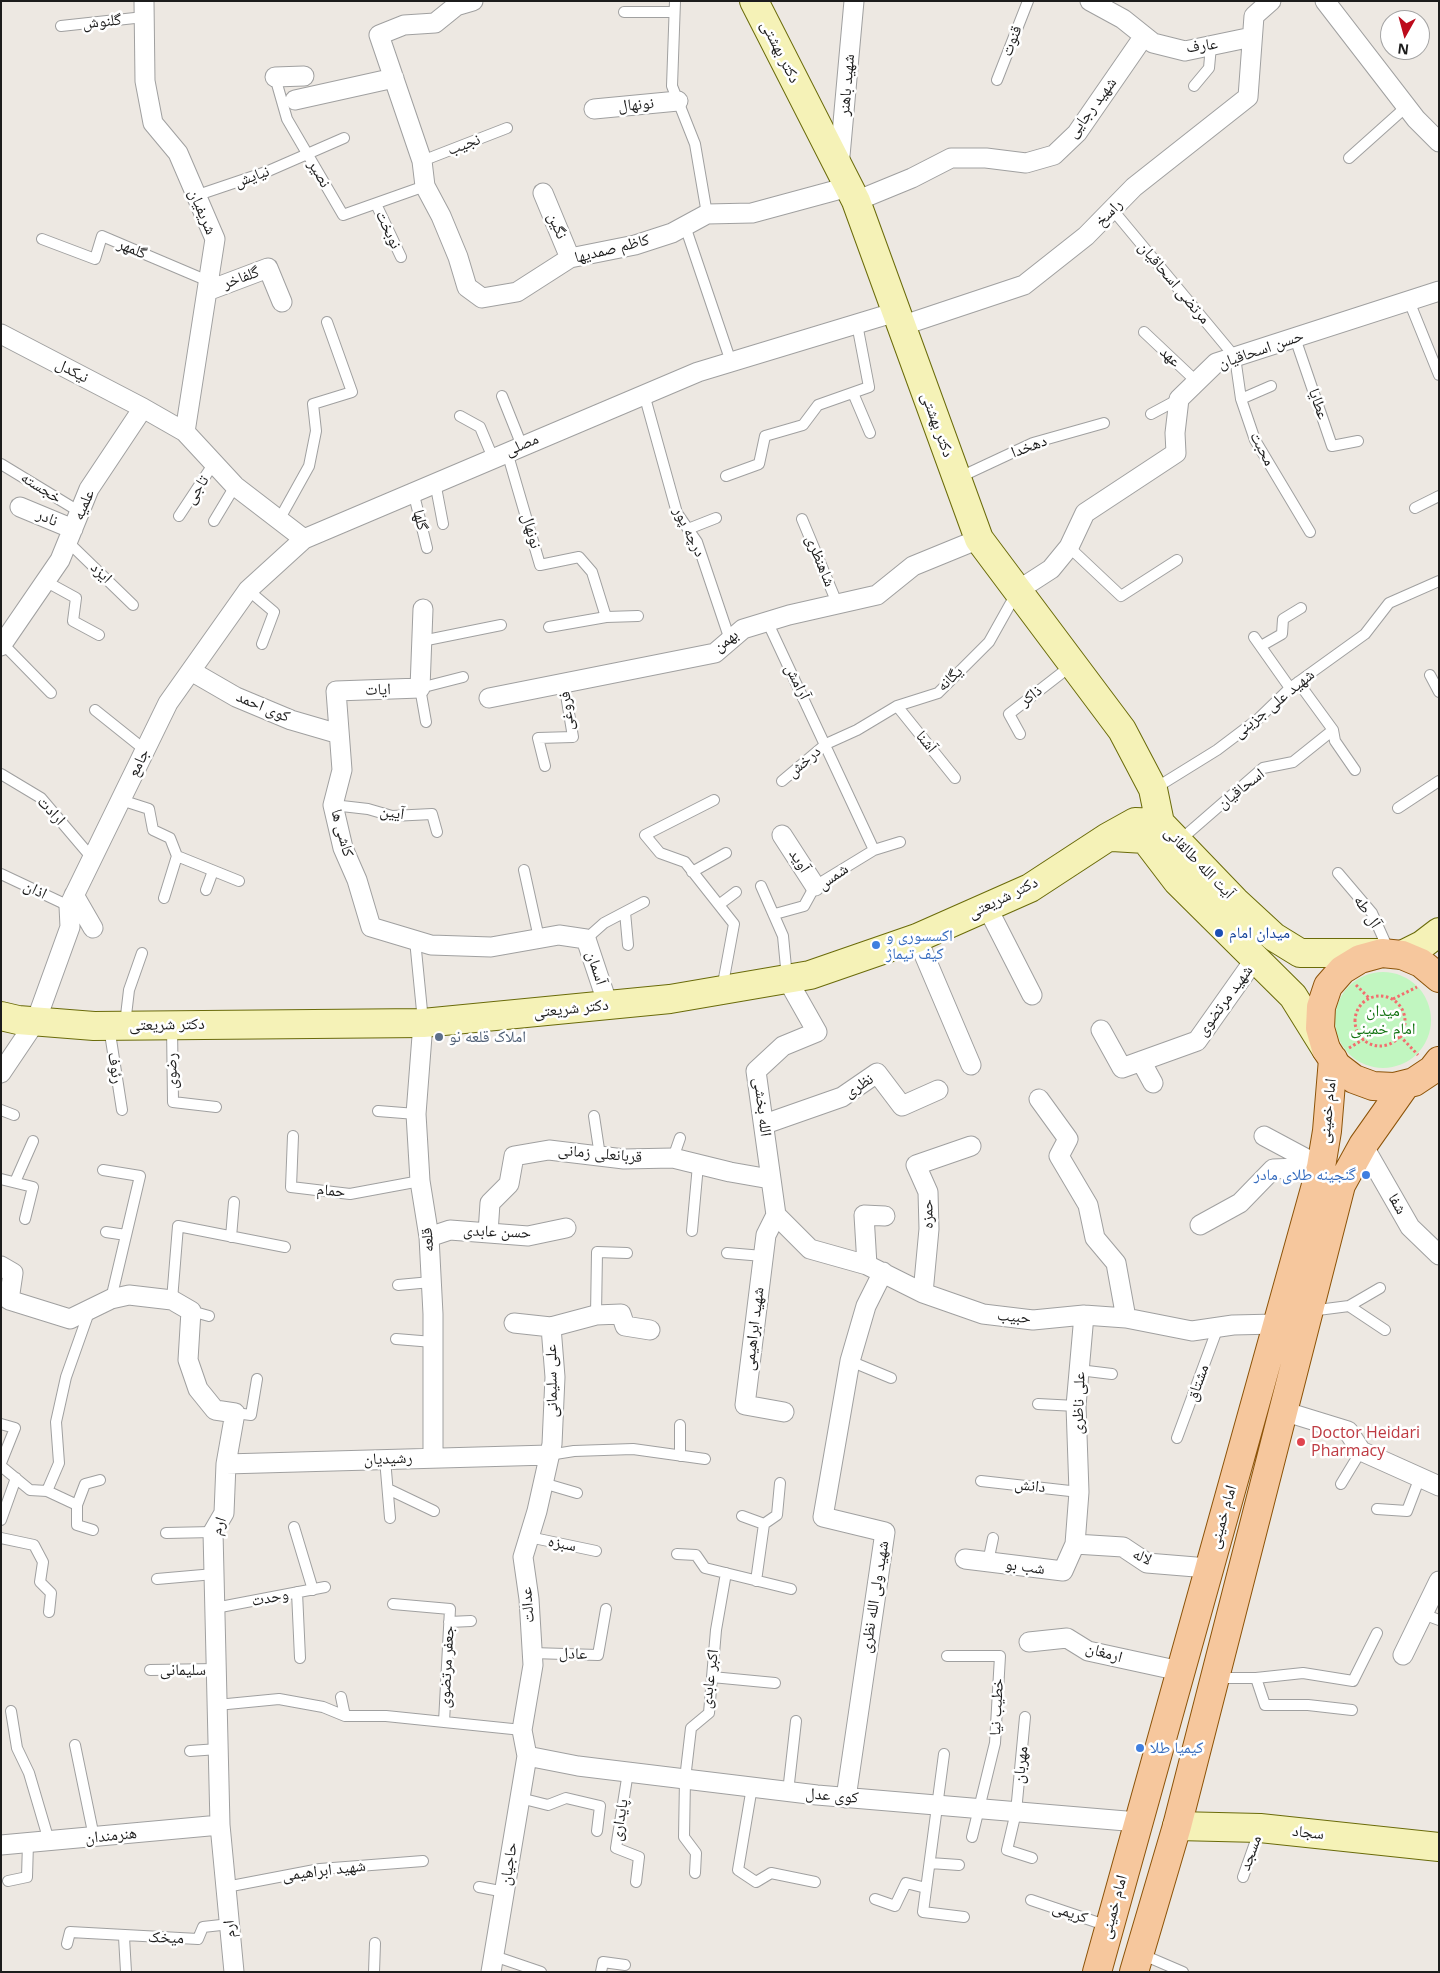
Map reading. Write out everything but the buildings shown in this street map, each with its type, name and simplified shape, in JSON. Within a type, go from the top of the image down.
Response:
[{"type":"main road","name":"دکتر بهشتی","points":[[754,1],[848,185],[979,539],[1122,730],[1153,789],[1170,832]]},
{"type":"main road","name":"آیت الله طالقانی","points":[[1108,837],[1135,822],[1170,832],[1235,901],[1274,937],[1300,953],[1391,954]]},
{"type":"main road","name":"آیت الله طالقانی","points":[[1108,837],[1145,839],[1177,881],[1293,996],[1329,1054]]},
{"type":"main road","name":"دکتر شریعتی","points":[[1,1016],[36,1021],[117,1026],[423,1023],[670,999],[810,976],[917,938],[1030,888],[1108,837]]},
{"type":"main road","points":[[1436,1069],[1414,1082],[1394,1087],[1373,1086],[1354,1079],[1337,1066],[1329,1054],[1320,1028],[1321,1007],[1328,986],[1342,970],[1360,958],[1391,954],[1422,945],[1439,932]]},
{"type":"main road","points":[[1391,954],[1421,962],[1439,978]]},
{"type":"main road","name":"امام خمینی","points":[[1096,1972],[1321,1167],[1327,1130],[1329,1054]]},
{"type":"main road","name":"امام خمینی","points":[[1137,1963],[1177,1826],[1341,1185],[1363,1145],[1406,1084]]},
{"type":"main road","points":[[1138,1822],[1177,1826]]},
{"type":"main road","name":"سجاد","points":[[1177,1826],[1260,1828],[1439,1847]]},
{"type":"street","name":"کاظم صمدیها","points":[[473,1],[456,6],[435,23],[404,25],[379,35],[422,161],[425,186],[441,216],[458,257],[467,287],[482,298],[517,292],[570,258],[635,245],[672,234],[707,214],[752,214],[848,185]]},
{"type":"street","name":"شهید باهنر","points":[[848,185],[854,1]]},
{"type":"street","name":"عارف","points":[[1090,1],[1123,19],[1153,43],[1185,50],[1252,37]]},
{"type":"street","points":[[1252,37],[1254,16],[1271,1]]},
{"type":"street","points":[[1325,1],[1406,107],[1439,142]]},
{"type":"street","name":"شریفیان","points":[[144,9],[145,81],[153,123],[178,153],[215,239],[185,432]]},
{"type":"street","name":"شهید رجایی","points":[[848,185],[912,178],[951,158],[986,158],[1026,163],[1054,155],[1077,133],[1144,36]]},
{"type":"street","name":"راسخ","points":[[898,319],[1024,285],[1086,236],[1134,187],[1248,97],[1252,37]]},
{"type":"street","name":"نصیر","points":[[276,78],[304,76]]},
{"type":"street","points":[[295,100],[394,78]]},
{"type":"street","name":"نونهال","points":[[594,109],[678,101]]},
{"type":"street","name":"نگین","points":[[543,194],[570,258]]},
{"type":"street","name":"گلفاخر","points":[[208,286],[268,268],[282,302]]},
{"type":"street","name":"حسن اسحاقیان","points":[[1179,399],[1216,363],[1439,291]]},
{"type":"street","name":"مصلی","points":[[304,539],[698,372],[857,324],[898,319]]},
{"type":"street","name":"نیکدل","points":[[1,334],[143,408]]},
{"type":"street","points":[[1018,591],[1051,570],[1069,547],[1085,513],[1176,453],[1175,433],[1179,399]]},
{"type":"street","points":[[143,408],[185,432],[235,486],[304,539]]},
{"type":"street","name":"علمیه","points":[[2,644],[60,560],[89,489],[143,408]]},
{"type":"street","name":"نادر","points":[[20,507],[74,528]]},
{"type":"street","name":"جامع","points":[[1,1073],[36,1021],[70,927],[71,901],[168,703],[248,590],[304,539]]},
{"type":"street","name":"بهمن","points":[[488,698],[715,653],[743,628],[877,595],[913,566],[979,539]]},
{"type":"street","points":[[420,688],[423,609]]},
{"type":"street","name":"کوی احمد","points":[[191,671],[236,697],[291,720],[339,734]]},
{"type":"street","name":"ایات","points":[[336,691],[420,688]]},
{"type":"street","name":"کاشی ها","points":[[336,691],[342,770],[333,805],[343,848],[357,880],[371,927],[430,945],[491,947],[559,934],[586,939]]},
{"type":"street","name":"آوید","points":[[782,835],[815,886]]},
{"type":"street","points":[[71,901],[93,928]]},
{"type":"street","points":[[986,907],[1032,996]]},
{"type":"street","points":[[917,938],[971,1065]]},
{"type":"street","name":"آسمان","points":[[586,939],[608,1005]]},
{"type":"street","name":"شهید مرتضوی","points":[[1101,1030],[1122,1068],[1197,1041],[1255,959]]},
{"type":"street","name":"الله بخشی","points":[[776,1215],[770,1179],[765,1124],[756,1071],[783,1046],[817,1032],[787,979]]},
{"type":"street","name":"قلعه","points":[[423,1023],[416,1114],[420,1181],[429,1237],[433,1342],[433,1457]]},
{"type":"street","points":[[1142,1061],[1153,1083]]},
{"type":"street","name":"نظری","points":[[765,1124],[842,1097],[878,1073],[902,1106],[938,1090]]},
{"type":"street","points":[[1040,1100],[1068,1139],[1059,1156],[1088,1205],[1095,1238],[1116,1263],[1126,1318]]},
{"type":"street","points":[[1264,1136],[1321,1167]]},
{"type":"street","name":"شفا","points":[[1363,1145],[1410,1227],[1439,1255]]},
{"type":"street","name":"حمزه","points":[[923,1293],[929,1229],[928,1192],[916,1165],[971,1146]]},
{"type":"street","name":"قربانعلی زمانی","points":[[488,1233],[490,1203],[509,1184],[514,1156],[549,1150],[624,1159],[673,1158],[698,1165],[770,1179]]},
{"type":"street","points":[[1200,1225],[1240,1203],[1273,1169],[1321,1167]]},
{"type":"street","name":"حبیب","points":[[776,1215],[810,1249],[875,1268],[923,1293],[983,1314],[1033,1320],[1084,1315],[1126,1318],[1192,1331],[1218,1327],[1276,1324]]},
{"type":"street","name":"شهید ابراهیمی","points":[[776,1215],[766,1235],[745,1405],[784,1412]]},
{"type":"street","points":[[875,1268],[864,1215],[885,1216]]},
{"type":"street","name":"حسن عابدی","points":[[429,1237],[450,1230],[528,1236],[566,1228]]},
{"type":"street","points":[[1,1266],[13,1273],[9,1300],[70,1319],[89,1312],[111,1299],[129,1295],[172,1300],[200,1314],[188,1360],[198,1389],[215,1410],[234,1413]]},
{"type":"street","name":"شهید ولی الله نظری","points":[[846,1798],[885,1532],[823,1518],[850,1361],[875,1268]]},
{"type":"street","name":"علی سلیمانی","points":[[549,1455],[555,1378],[551,1327],[596,1316],[621,1314],[625,1326],[650,1330]]},
{"type":"street","name":"علی ناظری","points":[[1079,1492],[1076,1406],[1084,1315]]},
{"type":"street","points":[[514,1323],[551,1327]]},
{"type":"street","points":[[1283,1411],[1348,1431],[1361,1451],[1439,1486]]},
{"type":"street","name":"ارم","points":[[234,1413],[226,1464],[224,1513],[213,1532],[220,1825],[234,1972]]},
{"type":"street","name":"رشیدیان","points":[[226,1464],[549,1455]]},
{"type":"street","name":"عدالت","points":[[527,1756],[522,1730],[533,1665],[529,1600],[523,1557],[549,1455]]},
{"type":"street","name":"شب بو","points":[[965,1559],[1063,1571],[1075,1544],[1079,1492]]},
{"type":"street","name":"لاله","points":[[1075,1544],[1123,1547],[1147,1563],[1208,1568]]},
{"type":"street","points":[[1403,1656],[1431,1617],[1439,1581]]},
{"type":"street","name":"ارمغان","points":[[1029,1642],[1066,1638],[1088,1651],[1180,1672]]},
{"type":"street","name":"کوی عدل","points":[[527,1756],[628,1772],[788,1792],[1138,1822]]},
{"type":"street","name":"حاجیان","points":[[493,1964],[527,1756]]},
{"type":"street","name":"هنرمندان","points":[[1,1845],[220,1825]]},
{"type":"lane","name":"قنوت","points":[[997,80],[1028,1]]},
{"type":"lane","points":[[624,12],[675,6],[672,86],[695,144],[707,214]]},
{"type":"lane","name":"گلنوش","points":[[61,26],[144,9]]},
{"type":"lane","points":[[1194,86],[1209,68],[1211,46]]},
{"type":"lane","name":"نصیر","points":[[276,78],[287,120],[343,215],[425,186]]},
{"type":"lane","points":[[1349,158],[1406,107]]},
{"type":"lane","name":"نجیب","points":[[422,161],[507,128]]},
{"type":"lane","name":"نیایش","points":[[195,196],[266,172],[344,138]]},
{"type":"lane","name":"نوبخت","points":[[376,204],[401,256]]},
{"type":"lane","name":"مرتضی اسحاقیان","points":[[1112,209],[1235,357]]},
{"type":"lane","points":[[685,226],[731,362]]},
{"type":"lane","name":"گلمهر","points":[[42,239],[95,258],[102,236],[208,286]]},
{"type":"lane","points":[[1409,301],[1439,375]]},
{"type":"lane","points":[[279,520],[309,466],[316,431],[313,404],[352,392],[327,322]]},
{"type":"lane","points":[[726,476],[759,464],[765,436],[803,425],[818,405],[869,387],[857,324]]},
{"type":"lane","name":"عهد","points":[[1144,332],[1197,382]]},
{"type":"lane","name":"عطایا","points":[[1295,338],[1332,446],[1358,441]]},
{"type":"lane","name":"محبت","points":[[1235,357],[1241,399],[1255,440],[1310,532]]},
{"type":"lane","points":[[1241,399],[1271,386]]},
{"type":"lane","points":[[853,393],[870,433]]},
{"type":"lane","name":"درچه پور","points":[[644,394],[677,513],[697,542],[730,640]]},
{"type":"lane","points":[[502,396],[507,452]]},
{"type":"lane","points":[[1151,414],[1179,399]]},
{"type":"lane","points":[[460,416],[480,427],[507,452]]},
{"type":"lane","name":"دهخدا","points":[[956,478],[1033,443],[1104,423]]},
{"type":"lane","name":"نونهال","points":[[507,452],[540,564],[580,558],[592,572],[606,617]]},
{"type":"lane","name":"تاجی","points":[[179,516],[214,463]]},
{"type":"lane","name":"خجسته","points":[[1,464],[74,528]]},
{"type":"lane","points":[[435,482],[443,524]]},
{"type":"lane","points":[[214,520],[235,486]]},
{"type":"lane","name":"گلها","points":[[414,492],[427,548]]},
{"type":"lane","points":[[1415,508],[1439,496]]},
{"type":"lane","points":[[688,529],[716,518]]},
{"type":"lane","name":"شاهنظری","points":[[802,519],[837,604]]},
{"type":"lane","name":"ایزد","points":[[74,528],[133,605]]},
{"type":"lane","points":[[1069,547],[1121,596],[1178,560]]},
{"type":"lane","name":"شهید علی جزینی","points":[[1153,789],[1217,750],[1258,719],[1294,685],[1365,634],[1389,603],[1439,581]]},
{"type":"lane","points":[[45,582],[76,598],[73,621],[99,635]]},
{"type":"lane","points":[[248,590],[274,612],[262,644]]},
{"type":"lane","name":"یگانه","points":[[826,744],[857,730],[896,706],[938,693],[989,642],[1018,591]]},
{"type":"lane","points":[[1261,646],[1282,634],[1283,619],[1301,608]]},
{"type":"lane","points":[[548,627],[606,617],[638,616]]},
{"type":"lane","name":"آرامش","points":[[768,621],[826,744]]},
{"type":"lane","points":[[422,641],[501,625]]},
{"type":"lane","points":[[1254,637],[1333,730],[1335,741],[1355,770]]},
{"type":"lane","points":[[2,644],[51,693]]},
{"type":"lane","name":"ذاکر","points":[[1020,734],[1009,714],[1072,664]]},
{"type":"lane","points":[[1430,675],[1439,692]]},
{"type":"lane","name":"ایات","points":[[420,688],[464,677]]},
{"type":"lane","name":"فروغی","points":[[544,766],[538,738],[573,737],[564,683]]},
{"type":"lane","points":[[420,688],[426,722]]},
{"type":"lane","name":"آشنا","points":[[896,706],[955,778]]},
{"type":"lane","points":[[95,710],[145,750]]},
{"type":"lane","name":"اسحاقیان","points":[[1170,832],[1263,768],[1293,762],[1333,730]]},
{"type":"lane","points":[[826,744],[874,850]]},
{"type":"lane","name":"درخش","points":[[782,781],[826,744]]},
{"type":"lane","name":"ارادت","points":[[1,774],[41,798],[92,858]]},
{"type":"lane","points":[[1398,808],[1439,780]]},
{"type":"lane","points":[[121,800],[149,810],[153,830],[170,838],[177,856],[164,898]]},
{"type":"lane","points":[[714,800],[645,835],[660,853],[685,862],[734,924],[722,990]]},
{"type":"lane","name":"آیین","points":[[333,805],[368,809],[392,816],[432,814],[437,832]]},
{"type":"lane","name":"شمس","points":[[775,914],[804,906],[815,886],[874,850],[900,842]]},
{"type":"lane","points":[[692,872],[726,853]]},
{"type":"lane","points":[[177,856],[239,881]]},
{"type":"lane","points":[[524,870],[539,938]]},
{"type":"lane","points":[[206,890],[213,871]]},
{"type":"lane","name":"آل طه","points":[[1338,873],[1372,913],[1391,954]]},
{"type":"lane","name":"اذان","points":[[1,874],[71,901]]},
{"type":"lane","points":[[761,886],[775,914],[783,936],[787,979]]},
{"type":"lane","points":[[720,904],[736,892]]},
{"type":"lane","name":"آسمان","points":[[586,939],[604,923],[644,902]]},
{"type":"lane","points":[[625,912],[628,946]]},
{"type":"lane","points":[[415,940],[423,1023]]},
{"type":"lane","name":"رئوف","points":[[122,1110],[117,1026],[142,952]]},
{"type":"lane","name":"رضوی","points":[[172,1025],[173,1102],[216,1107]]},
{"type":"lane","points":[[1,1110],[14,1115]]},
{"type":"lane","points":[[378,1111],[416,1114]]},
{"type":"lane","points":[[594,1116],[600,1156]]},
{"type":"lane","name":"حمام","points":[[293,1136],[291,1187],[350,1194],[420,1181]]},
{"type":"lane","points":[[673,1158],[680,1138]]},
{"type":"lane","points":[[15,1182],[33,1141]]},
{"type":"lane","points":[[692,1231],[698,1165]]},
{"type":"lane","points":[[103,1170],[140,1176],[111,1299]]},
{"type":"lane","points":[[1,1178],[33,1187],[25,1219]]},
{"type":"lane","points":[[231,1237],[234,1202]]},
{"type":"lane","points":[[172,1300],[178,1226],[285,1247]]},
{"type":"lane","points":[[106,1232],[126,1235]]},
{"type":"lane","points":[[596,1316],[596,1252],[627,1253]]},
{"type":"lane","points":[[727,1253],[763,1256]]},
{"type":"lane","points":[[398,1285],[431,1282]]},
{"type":"lane","points":[[1309,1311],[1349,1306],[1380,1288]]},
{"type":"lane","points":[[1349,1306],[1385,1330]]},
{"type":"lane","points":[[48,1491],[59,1463],[56,1422],[66,1377],[89,1312]]},
{"type":"lane","name":"مشتاق","points":[[1178,1438],[1218,1327]]},
{"type":"lane","points":[[396,1339],[433,1342]]},
{"type":"lane","points":[[850,1361],[891,1378]]},
{"type":"lane","points":[[1080,1370],[1112,1374]]},
{"type":"lane","points":[[234,1413],[251,1415],[257,1379]]},
{"type":"lane","points":[[1038,1404],[1076,1406]]},
{"type":"lane","points":[[1,1424],[15,1428],[1,1464],[30,1490],[48,1491],[77,1505]]},
{"type":"lane","points":[[680,1425],[680,1456]]},
{"type":"lane","points":[[549,1455],[574,1451],[633,1449],[705,1459]]},
{"type":"lane","points":[[1341,1484],[1361,1451]]},
{"type":"lane","points":[[385,1459],[390,1518]]},
{"type":"lane","points":[[1377,1509],[1406,1511],[1420,1477]]},
{"type":"lane","points":[[1,1520],[16,1478]]},
{"type":"lane","points":[[93,1530],[76,1525],[77,1505],[85,1484],[100,1480]]},
{"type":"lane","name":"دانش","points":[[982,1481],[1079,1492]]},
{"type":"lane","points":[[543,1482],[577,1494]]},
{"type":"lane","points":[[756,1581],[764,1524],[777,1515],[780,1483]]},
{"type":"lane","points":[[388,1489],[434,1511]]},
{"type":"lane","points":[[742,1516],[764,1524]]},
{"type":"lane","points":[[294,1527],[312,1590]]},
{"type":"lane","points":[[166,1533],[213,1532]]},
{"type":"lane","name":"سبزه","points":[[529,1537],[596,1551]]},
{"type":"lane","points":[[1,1538],[34,1545],[43,1562],[40,1582],[50,1593],[49,1612]]},
{"type":"lane","points":[[988,1562],[994,1538]]},
{"type":"lane","points":[[677,1554],[696,1556],[705,1568],[791,1589]]},
{"type":"lane","points":[[157,1579],[214,1574]]},
{"type":"lane","name":"اکبر عابدی","points":[[695,1873],[696,1853],[684,1837],[685,1779],[692,1728],[709,1713],[716,1630],[726,1574]]},
{"type":"lane","name":"وحدت","points":[[215,1608],[325,1587]]},
{"type":"lane","points":[[297,1592],[300,1658]]},
{"type":"lane","name":"جعفر مرتضوی","points":[[394,1604],[450,1609],[444,1722]]},
{"type":"lane","name":"عادل","points":[[532,1653],[598,1655],[606,1609]]},
{"type":"lane","points":[[449,1622],[471,1621]]},
{"type":"lane","points":[[1215,1678],[1256,1678],[1303,1673],[1353,1681],[1377,1632]]},
{"type":"lane","name":"خطیب نیا","points":[[947,1656],[1000,1656],[995,1744],[978,1809]]},
{"type":"lane","name":"سلیمانی","points":[[150,1670],[217,1669]]},
{"type":"lane","points":[[712,1677],[775,1683]]},
{"type":"lane","points":[[1256,1678],[1265,1705],[1308,1705],[1352,1710]]},
{"type":"lane","points":[[341,1697],[345,1716]]},
{"type":"lane","points":[[217,1705],[279,1699],[323,1706],[345,1716],[386,1716],[522,1730]]},
{"type":"lane","points":[[11,1710],[17,1748],[29,1773],[49,1841]]},
{"type":"lane","name":"مهربان","points":[[1025,1717],[1016,1812],[1006,1850],[1032,1858]]},
{"type":"lane","points":[[788,1792],[796,1721]]},
{"type":"lane","points":[[75,1744],[94,1838]]},
{"type":"lane","points":[[190,1751],[218,1749]]},
{"type":"lane","points":[[944,1754],[923,1912],[964,1917]]},
{"type":"lane","name":"پایداری","points":[[628,1772],[616,1848],[639,1857],[636,1882]]},
{"type":"lane","points":[[752,1787],[738,1870],[756,1882],[771,1873],[815,1882]]},
{"type":"lane","points":[[520,1798],[548,1805],[566,1798],[600,1806],[597,1831]]},
{"type":"lane","points":[[972,1837],[978,1809]]},
{"type":"lane","name":"مسجد","points":[[1242,1877],[1260,1828]]},
{"type":"lane","points":[[8,1881],[27,1876],[28,1843]]},
{"type":"lane","name":"شهید ابراهیمی","points":[[226,1887],[320,1869],[423,1861]]},
{"type":"lane","points":[[930,1863],[959,1865]]},
{"type":"lane","points":[[875,1900],[895,1906],[906,1883],[926,1888]]},
{"type":"lane","points":[[479,1887],[505,1892]]},
{"type":"lane","name":"کریمی","points":[[1031,1900],[1109,1926]]},
{"type":"lane","name":"میخک","points":[[68,1944],[70,1932],[124,1937],[198,1939],[203,1927],[230,1924]]},
{"type":"lane","name":"میخک","points":[[124,1937],[126,1972]]},
{"type":"lane","points":[[374,1972],[375,1943]]},
{"type":"lane","points":[[601,1972],[603,1962],[625,1965]]},
{"type":"lane","points":[[1137,1963],[1183,1972]]},
{"type":"lane","points":[[493,1964],[540,1972]]},
{"type":"path","points":[[1376,996],[1392,999],[1403,1012],[1404,1028],[1394,1041],[1386,1044],[1378,1046],[1364,1040],[1356,1026],[1357,1010],[1369,998],[1376,996]]},
{"type":"green space","name":"میدان امام خمینی","points":[[1374,972],[1392,972],[1410,980],[1423,993],[1431,1011],[1428,1039],[1410,1060],[1392,1068],[1374,1068],[1356,1060],[1343,1047],[1335,1029],[1335,1011],[1343,993],[1356,980]]},
{"type":"place","name":"میدان امام","points":[[1219,933]]},
{"type":"place","name":"اکسسوری و کیف تیماژ","points":[[876,945]]},
{"type":"place","name":"املاک قلعه نو","points":[[439,1037]]},
{"type":"place","name":"گنجینه طلای مادر","points":[[1366,1175]]},
{"type":"place","name":"Doctor Heidari Pharmacy","points":[[1301,1442]]},
{"type":"place","name":"کیمیا طلا","points":[[1140,1748]]}]
